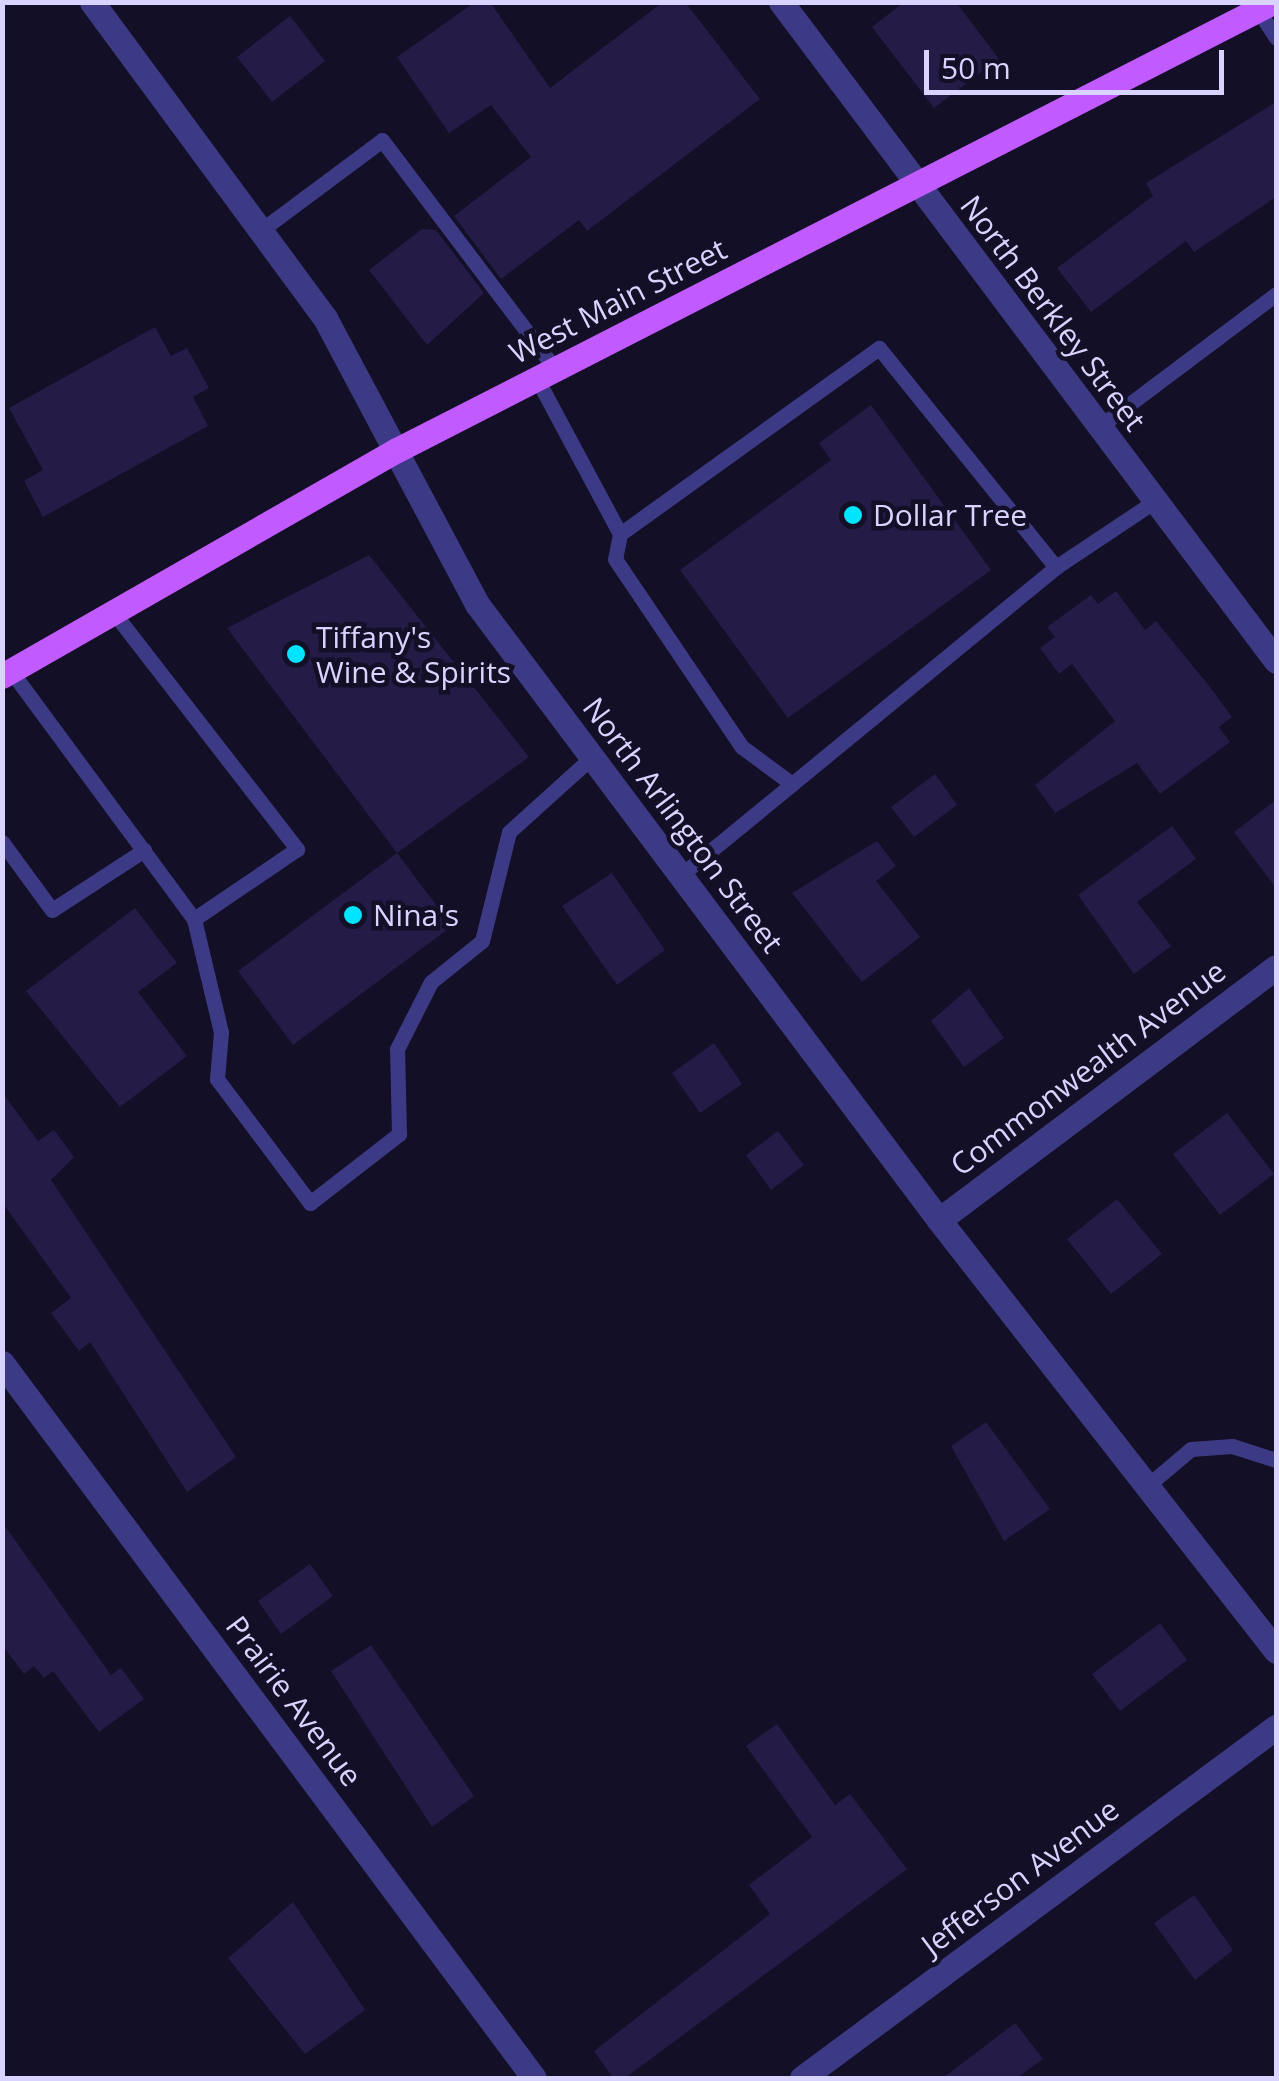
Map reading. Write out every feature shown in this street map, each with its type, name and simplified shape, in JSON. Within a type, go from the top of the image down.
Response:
[{"type":"main road","name":"West Main Street","points":[[7,673],[397,450],[1266,6]]},
{"type":"street","name":"North Arlington Street","points":[[92,2],[324,318],[477,604],[939,1220],[1276,1651]]},
{"type":"street","name":"North Berkley Street","points":[[781,2],[1276,661]]},
{"type":"street","name":"Commonwealth Avenue","points":[[939,1220],[1276,967]]},
{"type":"street","name":"Prairie Avenue","points":[[2,1363],[534,2078]]},
{"type":"street","name":"Jefferson Avenue","points":[[802,2078],[1276,1727]]},
{"type":"lane","points":[[1266,6],[1276,38]]},
{"type":"lane","points":[[260,232],[382,140],[546,374],[620,534],[614,560],[732,732],[792,784]]},
{"type":"lane","points":[[1100,427],[1276,294]]},
{"type":"lane","points":[[620,534],[879,348],[1056,567]]},
{"type":"lane","points":[[681,875],[1056,567],[1155,501]]},
{"type":"lane","points":[[114,613],[298,849],[194,919]]},
{"type":"lane","points":[[7,673],[194,919],[222,1032],[217,1079],[310,1203],[400,1134],[397,1049],[422,998],[482,941],[509,832],[592,757]]},
{"type":"lane","points":[[2,842],[52,910],[144,850]]},
{"type":"lane","points":[[1147,1486],[1191,1449],[1232,1446],[1276,1460]]},
{"type":"building","points":[[475,2],[490,2],[550,88],[663,2],[685,2],[760,99],[587,231],[579,220],[501,279],[454,216],[531,157],[491,105],[449,133],[397,57]]},
{"type":"building","points":[[904,2],[956,2],[999,59],[934,108],[872,27]]},
{"type":"building","points":[[290,16],[325,61],[272,102],[237,57]]},
{"type":"building","points":[[1276,102],[1276,197],[1194,252],[1186,241],[1091,312],[1057,268],[1153,196],[1146,183]]},
{"type":"building","points":[[422,229],[436,230],[484,293],[427,345],[369,270]]},
{"type":"building","points":[[155,327],[171,356],[187,348],[209,388],[193,397],[208,426],[43,517],[24,481],[43,470],[9,408]]},
{"type":"building","name":"Dollar Tree","points":[[871,405],[991,570],[788,718],[680,570],[831,460],[819,443]]},
{"type":"building","points":[[369,555],[529,757],[397,853],[227,628]]},
{"type":"building","points":[[1116,591],[1145,630],[1156,621],[1210,687],[1232,717],[1219,727],[1230,742],[1160,794],[1137,763],[1055,813],[1035,785],[1115,721],[1072,664],[1059,674],[1040,648],[1055,637],[1047,627],[1091,595],[1098,604]]},
{"type":"building","points":[[935,774],[957,805],[914,837],[891,807]]},
{"type":"building","points":[[1276,800],[1276,888],[1234,832]]},
{"type":"building","points":[[1172,826],[1196,859],[1137,902],[1171,946],[1134,974],[1078,895]]},
{"type":"building","points":[[877,841],[896,866],[876,881],[920,937],[862,982],[792,893]]},
{"type":"building","points":[[397,853],[452,926],[293,1045],[238,971]]},
{"type":"building","points":[[612,873],[665,950],[617,985],[562,906]]},
{"type":"building","points":[[135,908],[177,963],[138,992],[187,1056],[120,1107],[26,991]]},
{"type":"building","points":[[969,988],[1004,1038],[964,1067],[931,1021]]},
{"type":"building","points":[[714,1043],[742,1084],[700,1113],[672,1073]]},
{"type":"building","points":[[2,1092],[38,1141],[54,1130],[74,1157],[51,1180],[236,1457],[187,1492],[90,1342],[79,1351],[51,1313],[71,1298],[2,1202]]},
{"type":"building","points":[[1227,1113],[1274,1174],[1220,1215],[1173,1154]]},
{"type":"building","points":[[778,1131],[804,1165],[771,1190],[746,1155]]},
{"type":"building","points":[[1117,1199],[1162,1254],[1111,1294],[1067,1239]]},
{"type":"building","points":[[986,1422],[1050,1509],[1004,1541],[951,1446]]},
{"type":"building","points":[[2,1522],[111,1675],[121,1668],[144,1699],[99,1732],[53,1671],[44,1678],[34,1666],[24,1674],[2,1645]]},
{"type":"building","points":[[310,1564],[333,1596],[281,1634],[258,1601]]},
{"type":"building","points":[[1160,1623],[1187,1660],[1120,1711],[1092,1674]]},
{"type":"building","points":[[371,1645],[474,1796],[432,1827],[331,1671]]},
{"type":"building","points":[[777,1724],[835,1805],[850,1794],[907,1869],[625,2078],[613,2078],[594,2051],[770,1914],[749,1885],[812,1837],[746,1746]]},
{"type":"building","points":[[1194,1895],[1233,1950],[1195,1980],[1154,1923]]},
{"type":"building","points":[[293,1902],[365,2010],[305,2054],[228,1958]]},
{"type":"building","points":[[1015,2023],[1043,2059],[1017,2078],[943,2078]]},
{"type":"place","name":"Dollar Tree","points":[[853,515]]},
{"type":"place","name":"Tiffany's Wine & Spirits","points":[[296,654]]},
{"type":"place","name":"Nina's","points":[[353,915]]}]
